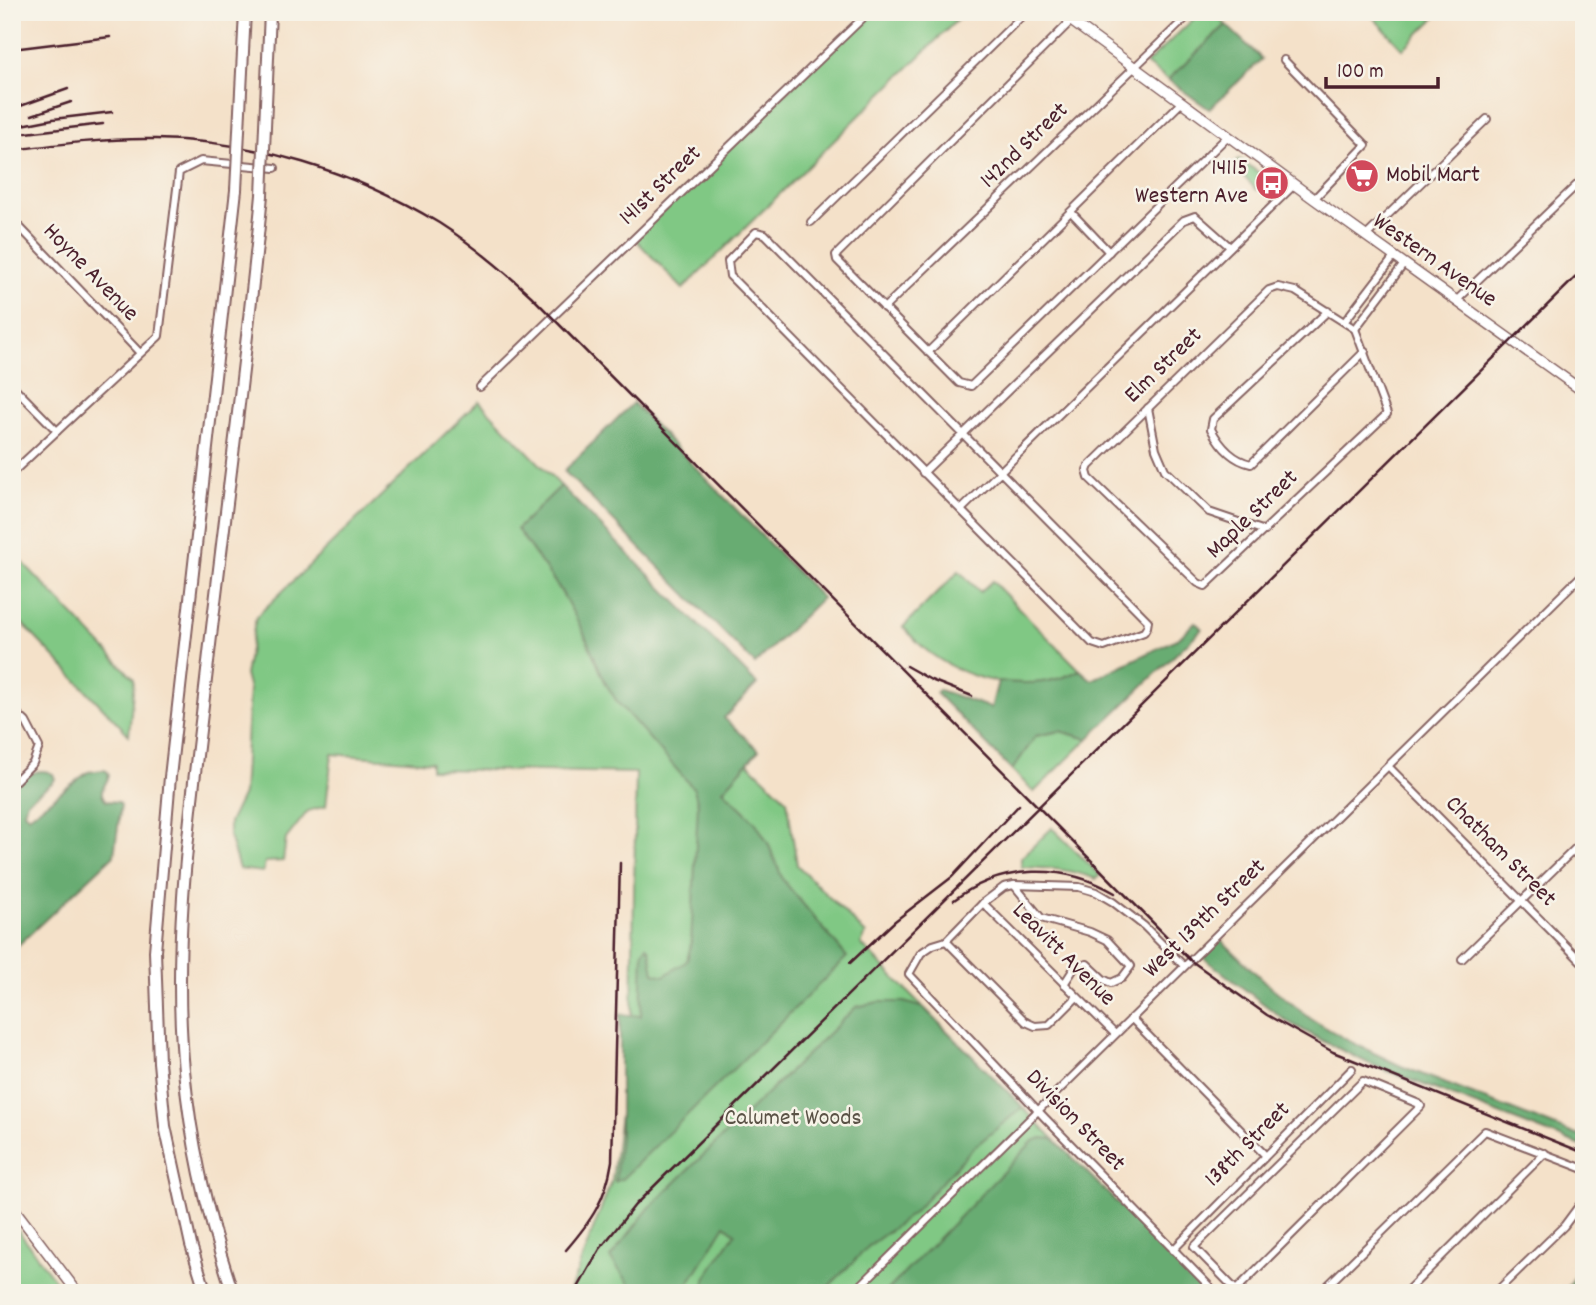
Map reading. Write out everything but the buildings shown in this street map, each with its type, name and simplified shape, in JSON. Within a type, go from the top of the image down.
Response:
[{"type":"highway","points":[[206,1293],[191,1245],[165,1126],[159,1062],[155,951],[170,777],[208,458],[236,190],[245,12]]},
{"type":"highway","points":[[233,1293],[215,1234],[194,1135],[184,1071],[180,970],[193,793],[262,195],[270,12]]},
{"type":"main road","name":"Western Avenue","points":[[1059,12],[1314,200],[1584,393]]},
{"type":"main road","points":[[12,1206],[78,1293]]},
{"type":"street","name":"141st Street","points":[[480,387],[869,12]]},
{"type":"street","points":[[811,222],[1026,12]]},
{"type":"street","name":"142nd Street","points":[[884,308],[1192,12]]},
{"type":"street","points":[[1071,20],[838,251],[837,260],[959,383],[971,386],[1228,136]]},
{"type":"street","points":[[1284,60],[1366,145],[1314,200]]},
{"type":"street","points":[[928,352],[1182,102]]},
{"type":"street","points":[[1366,236],[1486,119]]},
{"type":"street","points":[[12,473],[159,336],[179,172],[201,161],[275,168]]},
{"type":"street","points":[[1456,300],[1584,178]]},
{"type":"street","points":[[962,509],[1294,185]]},
{"type":"street","points":[[1071,212],[1109,252]]},
{"type":"street","points":[[923,473],[1184,220],[1195,216],[1230,247]]},
{"type":"street","name":"Hoyne Avenue","points":[[12,219],[140,353]]},
{"type":"street","points":[[756,232],[765,234],[999,472],[1148,621],[1144,632],[1104,647],[1093,643],[730,276],[728,261],[756,232]]},
{"type":"street","points":[[1345,321],[1394,257]]},
{"type":"street","points":[[1356,329],[1404,264]]},
{"type":"street","name":"Elm Street","points":[[1087,471],[1269,290],[1285,287],[1328,311]]},
{"type":"street","points":[[1328,311],[1345,321],[1356,329],[1365,351],[1251,464],[1234,456],[1218,441],[1211,429],[1213,419],[1328,311]]},
{"type":"street","name":"Maple Street","points":[[1087,471],[1089,478],[1198,583],[1205,586],[1387,415],[1365,351]]},
{"type":"street","points":[[12,384],[57,431]]},
{"type":"street","points":[[1148,408],[1156,449],[1165,470],[1209,512],[1265,531]]},
{"type":"street","name":"West 139th Street","points":[[853,1293],[1584,573]]},
{"type":"street","points":[[12,709],[33,734],[39,747],[30,768],[12,784]]},
{"type":"street","name":"Chatham Street","points":[[1389,767],[1584,964]]},
{"type":"street","points":[[1462,959],[1584,840]]},
{"type":"street","points":[[1014,885],[1041,918],[1090,932],[1107,940],[1131,966],[1122,978],[1111,983],[1087,964],[1075,967],[1064,984]]},
{"type":"street","points":[[1077,997],[1049,1025],[1035,1026],[1026,1022],[946,941],[983,903],[1003,887],[1079,887],[1096,892],[1144,926],[1184,966]]},
{"type":"street","name":"Leavitt Avenue","points":[[983,903],[1115,1034]]},
{"type":"street","name":"Division Street","points":[[946,941],[921,953],[909,974],[1037,1111],[1216,1293]]},
{"type":"street","points":[[1131,1018],[1265,1155]]},
{"type":"street","name":"138th Street","points":[[1173,1250],[1352,1069]]},
{"type":"street","points":[[1363,1080],[1419,1104],[1420,1106],[1235,1291],[1194,1247],[1363,1080]]},
{"type":"street","points":[[1320,1293],[1485,1131],[1584,1169]]},
{"type":"street","points":[[1405,1293],[1545,1153]]},
{"type":"street","points":[[1495,1293],[1564,1226],[1584,1199]]},
{"type":"green space","points":[[869,12],[965,12],[683,289],[634,238]]},
{"type":"green space","points":[[1201,12],[1214,12],[1226,25],[1168,80],[1146,64]]},
{"type":"green space","points":[[1371,12],[1441,12],[1403,49]]},
{"type":"green space","points":[[1226,25],[1262,59],[1209,109],[1168,80]]},
{"type":"green space","points":[[1239,159],[1268,179],[1257,190],[1233,166]]},
{"type":"green space","name":"Calumet Woods","points":[[479,401],[561,486],[517,529],[568,603],[618,703],[756,823],[723,790],[747,762],[787,800],[797,865],[866,934],[861,944],[1206,1293],[569,1293],[612,1180],[632,1014],[636,773],[432,769],[432,762],[332,754],[326,806],[308,811],[286,839],[283,861],[265,862],[263,872],[239,869],[229,836],[229,823],[243,794],[249,690],[245,675],[256,617]]},
{"type":"green space","points":[[633,403],[822,598],[755,664],[564,471]]},
{"type":"green space","points":[[561,486],[757,684],[724,718],[759,750],[723,790],[756,823],[768,843],[783,880],[847,957],[622,1179],[615,1182],[620,1137],[620,1014],[641,1016],[643,952],[647,946],[654,973],[664,976],[687,961],[691,944],[698,804],[694,789],[618,703],[560,589],[517,529]]},
{"type":"green space","points":[[12,551],[134,679],[129,735],[12,613]]},
{"type":"green space","points":[[959,571],[980,592],[992,581],[1080,670],[1043,682],[1004,683],[965,672],[926,650],[903,627]]},
{"type":"green space","points":[[1195,622],[1202,629],[1088,739],[1060,731],[1036,736],[1012,770],[936,693],[939,690],[991,708],[998,681],[1040,682],[1080,670],[1092,680],[1179,638]]},
{"type":"green space","points":[[1060,731],[1088,739],[1034,792],[1012,770],[1036,736]]},
{"type":"green space","points":[[107,771],[109,776],[103,789],[103,798],[121,805],[114,855],[12,951],[12,788],[36,772],[53,774],[55,779],[52,783],[27,801],[24,812],[29,816],[88,772]]},
{"type":"green space","points":[[1052,828],[1100,875],[1096,879],[1068,871],[1021,867],[1021,858]]},
{"type":"green space","points":[[1219,938],[1265,982],[1311,1019],[1351,1042],[1401,1066],[1584,1138],[1584,1147],[1370,1064],[1286,1021],[1201,956]]},
{"type":"green space","points":[[878,1002],[904,1002],[924,1008],[1023,1107],[973,1148],[913,1213],[869,1246],[822,1293],[702,1293],[706,1277],[735,1233],[725,1225],[687,1286],[676,1293],[640,1293],[632,1287],[610,1258],[650,1207],[856,1007]]},
{"type":"green space","points":[[1042,1138],[1054,1139],[1206,1293],[885,1293],[1033,1141]]},
{"type":"green space","points":[[12,1222],[64,1293],[12,1293]]},
{"type":"green space","points":[[1584,1259],[1584,1293],[1565,1293]]},
{"type":"railway","points":[[12,49],[110,37]]},
{"type":"railway","points":[[12,109],[68,89]]},
{"type":"railway","points":[[32,115],[71,102]]},
{"type":"railway","points":[[12,127],[112,112]]},
{"type":"railway","points":[[26,133],[103,124]]},
{"type":"railway","points":[[12,150],[138,139],[230,145],[303,162],[338,174],[373,188],[439,223],[486,257],[531,296],[1190,960],[1267,1015],[1333,1052],[1584,1153]]},
{"type":"railway","points":[[575,1293],[600,1249],[635,1205],[1584,269]]},
{"type":"railway","points":[[906,666],[931,680],[972,696]]},
{"type":"railway","points":[[850,963],[895,921],[952,877],[1019,805]]},
{"type":"railway","points":[[566,1250],[596,1209],[606,1187],[612,1161],[620,863]]},
{"type":"railway","points":[[954,900],[972,888],[992,880],[1033,872],[1075,876],[1115,893]]},
{"type":"place","name":"Mobil Mart","points":[[1362,176]]},
{"type":"place","name":"14115 Western Ave","points":[[1272,183]]}]
